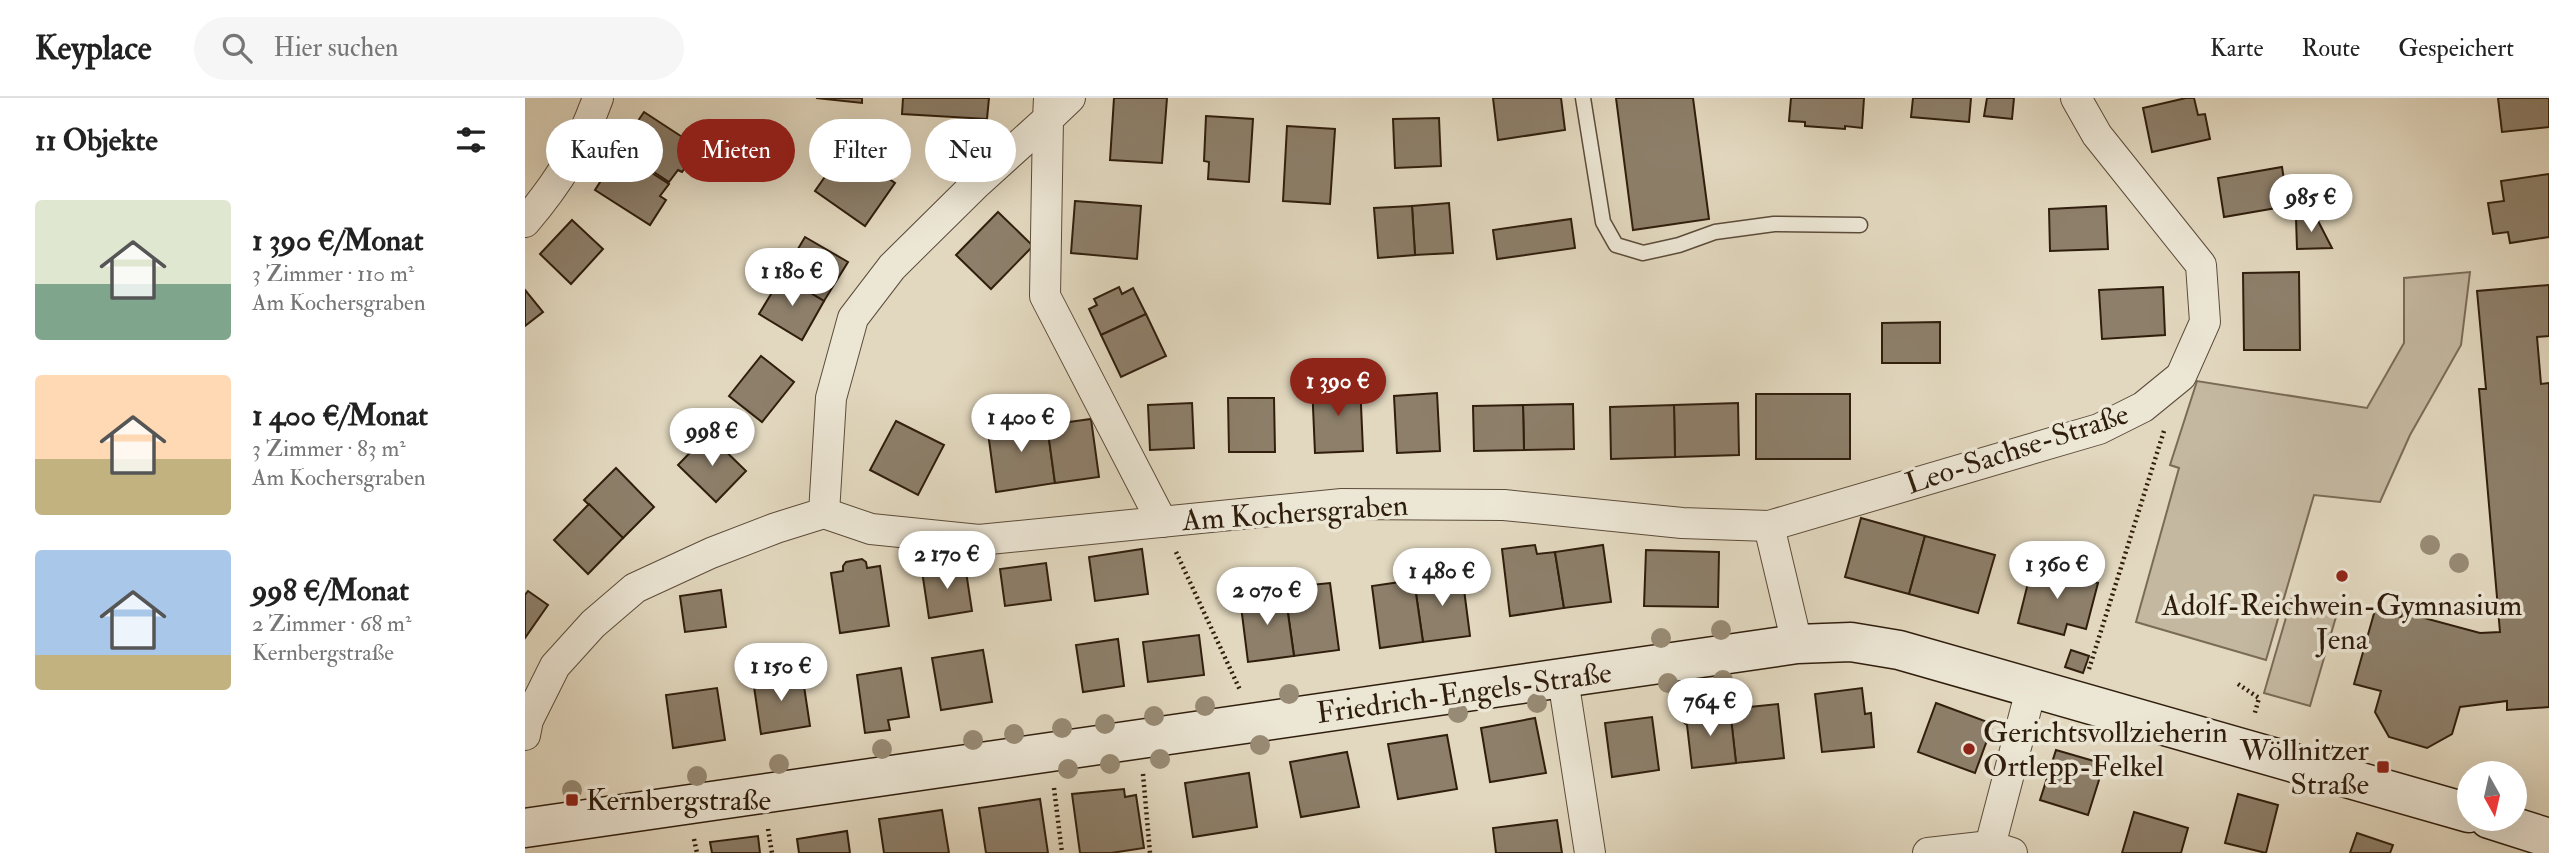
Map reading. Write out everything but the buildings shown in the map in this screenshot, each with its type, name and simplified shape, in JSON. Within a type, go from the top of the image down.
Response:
[{"type":"street","points":[[525,222],[559,180],[585,137],[599,98]]},
{"type":"street","points":[[525,736],[527,720],[555,666],[593,624],[635,588],[776,527],[824,513],[831,398],[853,318],[891,267],[977,184],[1049,108],[1070,98]]},
{"type":"street","name":"Leo-Sachse-Straße","points":[[1769,526],[2099,429],[2143,407],[2181,376],[2205,322],[2201,265],[2097,135],[2076,98]]},
{"type":"street","points":[[1049,108],[1045,296],[1162,522]]},
{"type":"street","name":"Am Kochersgraben","points":[[824,513],[871,529],[979,540],[1342,504],[1504,505],[1682,523],[1769,526]]},
{"type":"street","points":[[1769,526],[1797,644]]},
{"type":"street","name":"Friedrich-Engels-Straße","points":[[525,828],[1797,644],[1851,642],[1899,650],[2032,686],[2457,810]]},
{"type":"street","points":[[1563,679],[1590,853]]},
{"type":"street","points":[[1928,853],[2001,849],[2032,686]]},
{"type":"street","points":[[2527,831],[2549,838]]},
{"type":"lane","points":[[1583,98],[1603,222],[1616,245],[1643,253],[1679,245],[1715,232],[1774,223],[1860,225]]},
{"type":"path","points":[[2079,701],[2164,430]]},
{"type":"path","points":[[1162,522],[1236,681]]},
{"type":"path","points":[[2238,684],[2259,698],[2251,726]]},
{"type":"path","points":[[1140,739],[1150,853]]},
{"type":"path","points":[[1050,752],[1062,853]]},
{"type":"shaded area","points":[[2470,272],[2461,345],[2410,435],[2380,502],[2314,495],[2266,660],[2136,622],[2179,468],[2170,465],[2197,381],[2367,408],[2404,343],[2404,278]]},
{"type":"shaded area","points":[[2292,597],[2338,610],[2310,706],[2264,693]]},
{"type":"place","name":"Adolf-Reichwein-Gymnasium Jena","points":[[2342,576]]},
{"type":"place","name":"Gerichtsvollzieherin Ortlepp-Felkel","points":[[1969,749]]},
{"type":"place","name":"Wöllnitzer Straße","points":[[2383,767]]},
{"type":"place","name":"Kernbergstraße","points":[[572,800]]}]
